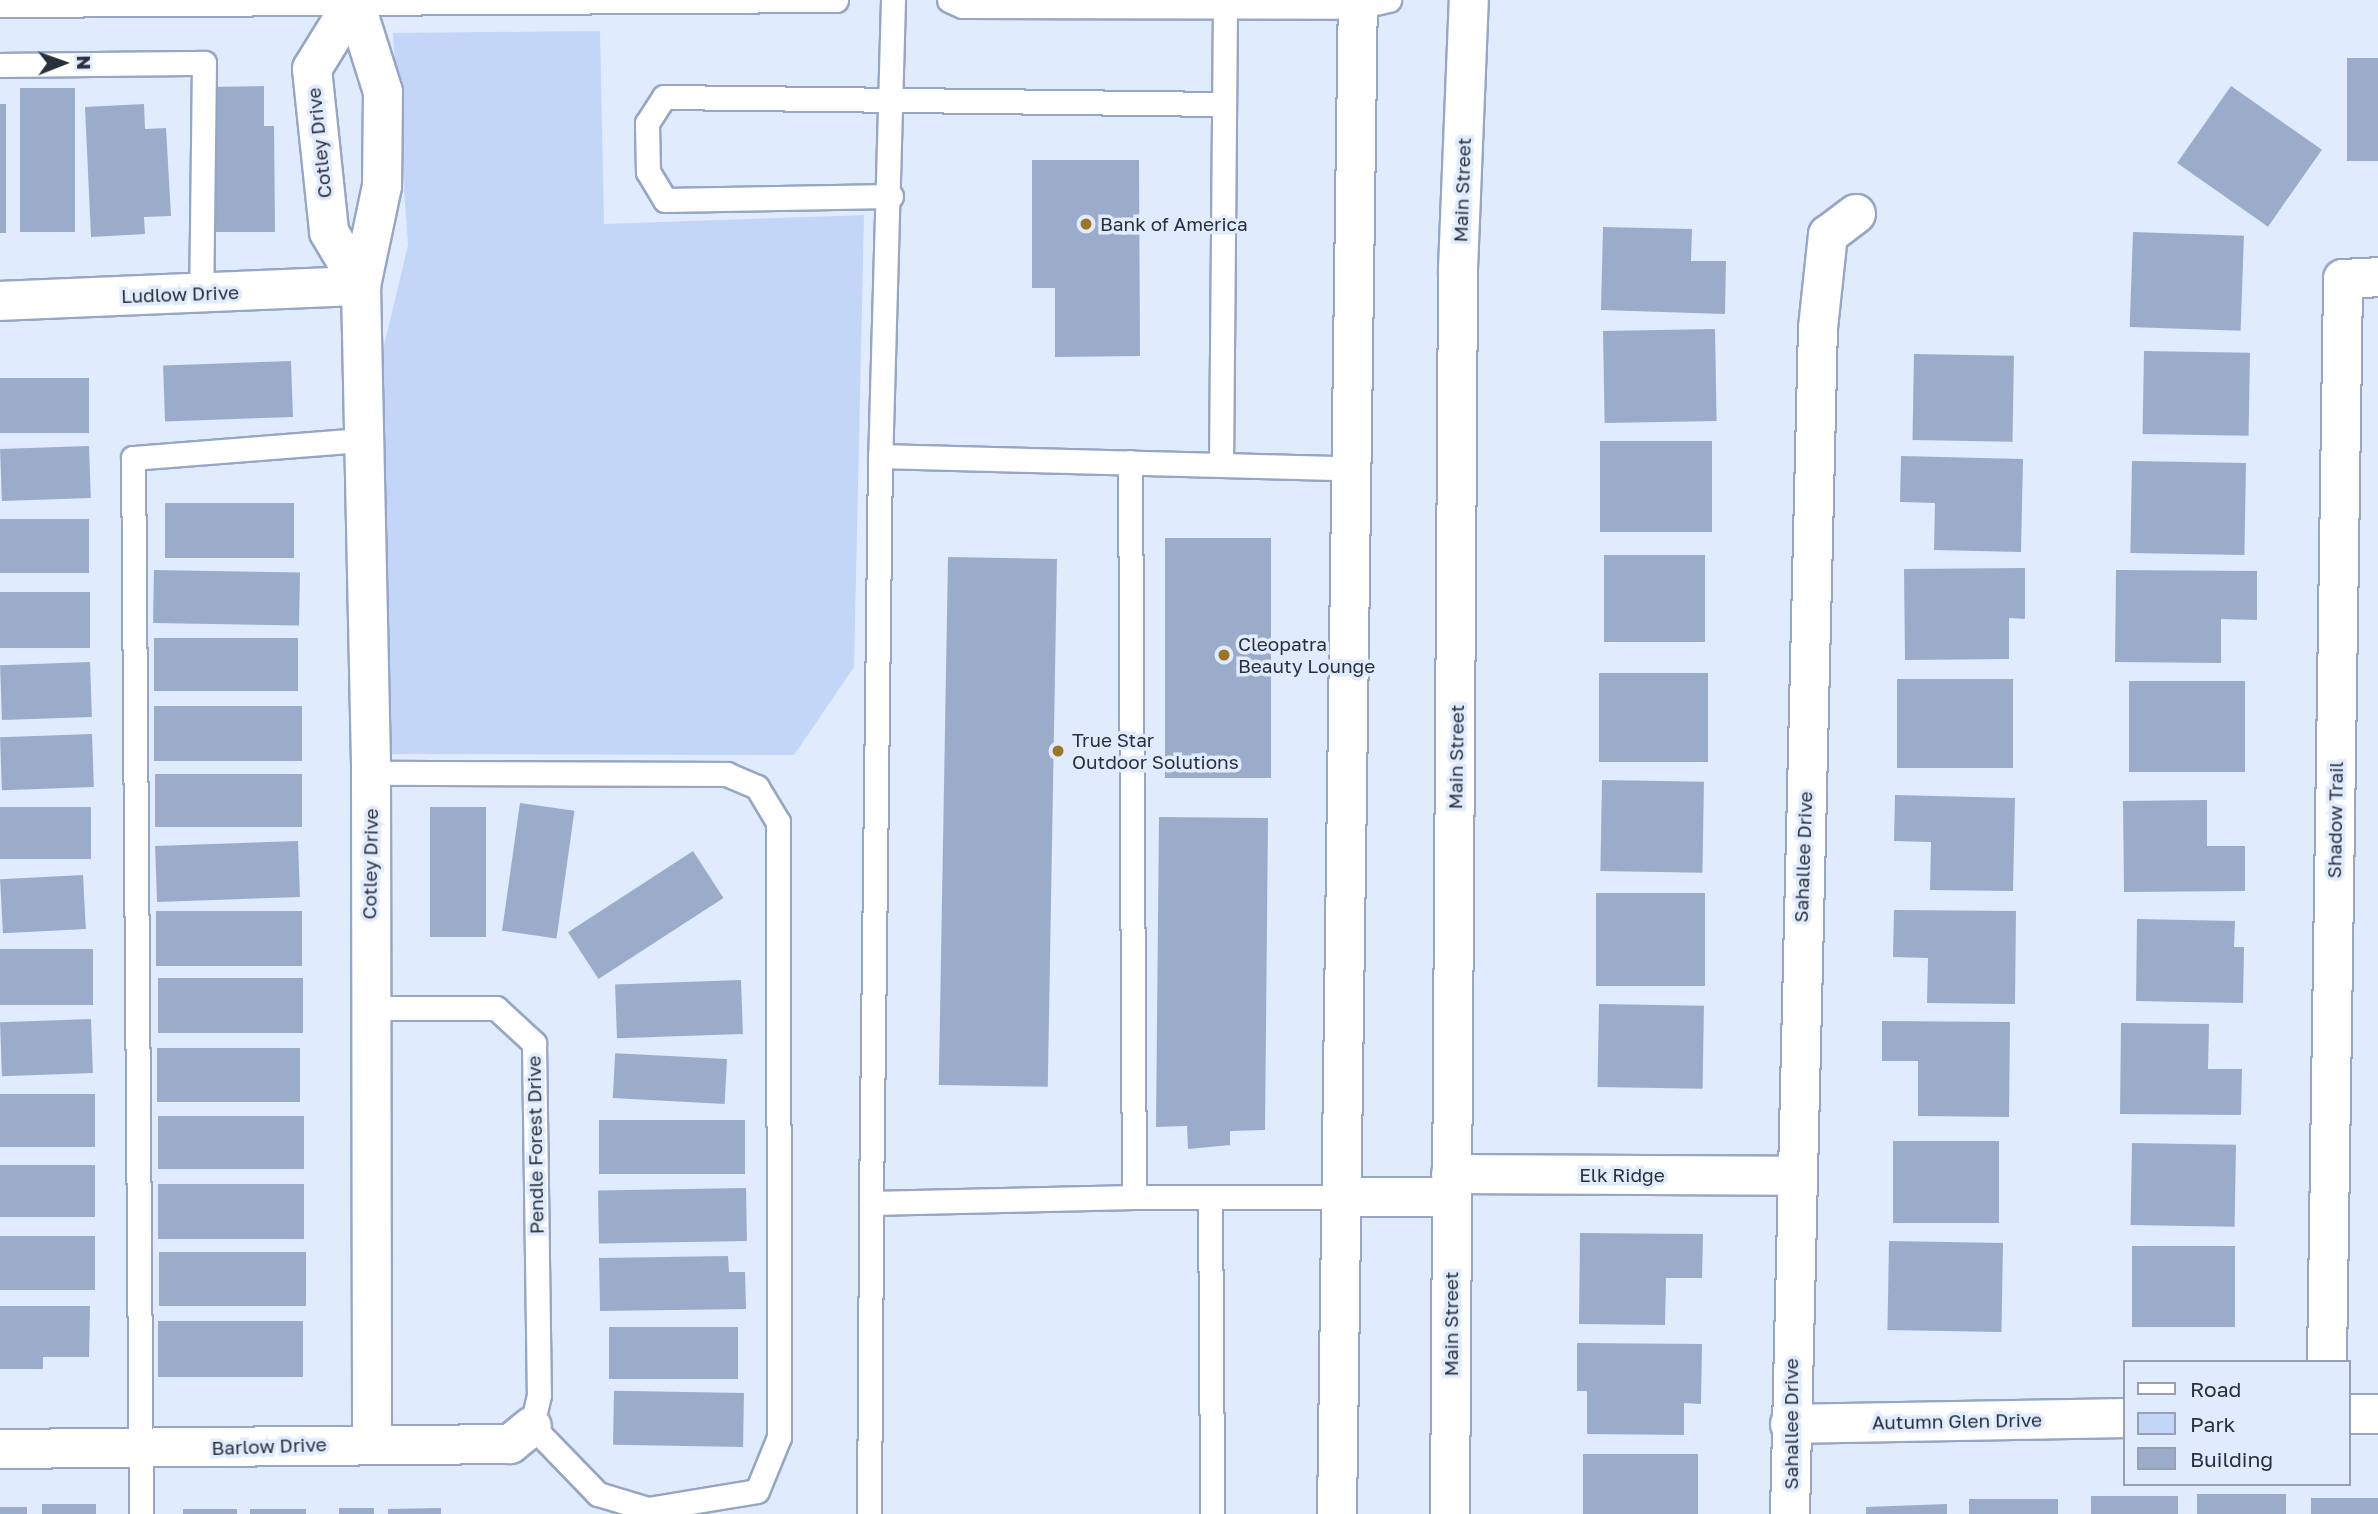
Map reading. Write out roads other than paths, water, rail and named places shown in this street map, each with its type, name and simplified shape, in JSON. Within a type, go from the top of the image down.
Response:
[{"type":"street","name":"Main Street","points":[[1450,1514],[1458,269],[1469,0]]},
{"type":"street","name":"Cotley Drive","points":[[354,1],[312,69],[329,232],[361,286]]},
{"type":"street","name":"Cotley Drive","points":[[354,1],[383,92],[382,186],[361,286],[362,440],[371,773],[368,1008],[372,1442]]},
{"type":"street","points":[[1337,1514],[1352,468],[1368,2]]},
{"type":"street","name":"Sahallee Drive","points":[[1790,1514],[1793,1176],[1818,328],[1828,235],[1856,214]]},
{"type":"street","name":"Shadow Trail","points":[[2327,1360],[2360,278]]},
{"type":"street","name":"Ludlow Drive","points":[[0,301],[361,286]]},
{"type":"street","name":"Elk Ridge","points":[[1341,1197],[1452,1186],[1793,1176]]},
{"type":"street","points":[[2350,1414],[2378,1413]]},
{"type":"street","name":"Autumn Glen Drive","points":[[1790,1424],[2122,1418]]},
{"type":"street","name":"Barlow Drive","points":[[0,1449],[144,1450],[372,1442],[510,1444],[532,1426]]},
{"type":"lane","points":[[0,5],[835,0]]},
{"type":"lane","points":[[869,1514],[880,456],[891,196],[893,0]]},
{"type":"lane","points":[[949,0],[962,6],[1225,7],[1368,2]]},
{"type":"lane","points":[[1222,465],[1225,7]]},
{"type":"lane","points":[[0,65],[204,63],[201,293]]},
{"type":"lane","points":[[891,196],[665,200],[648,172],[647,123],[664,96],[892,102],[1224,104]]},
{"type":"lane","points":[[141,1514],[144,1450],[133,458],[362,440]]},
{"type":"lane","points":[[880,456],[1352,468]]},
{"type":"lane","points":[[1130,462],[1134,1197]]},
{"type":"lane","points":[[371,773],[727,774],[757,787],[778,822],[779,1437],[757,1491],[648,1510],[598,1494],[532,1426]]},
{"type":"lane","name":"Pendle Forest Drive","points":[[368,1008],[496,1008],[534,1043],[539,1395],[532,1426]]},
{"type":"lane","points":[[871,1203],[1134,1197],[1341,1197]]},
{"type":"lane","points":[[1210,1197],[1212,1514]]},
{"type":"place","name":"Bank of America","points":[[1086,224]]},
{"type":"place","name":"Cleopatra Beauty Lounge","points":[[1224,655]]},
{"type":"place","name":"True Star Outdoor Solutions","points":[[1058,751]]}]
